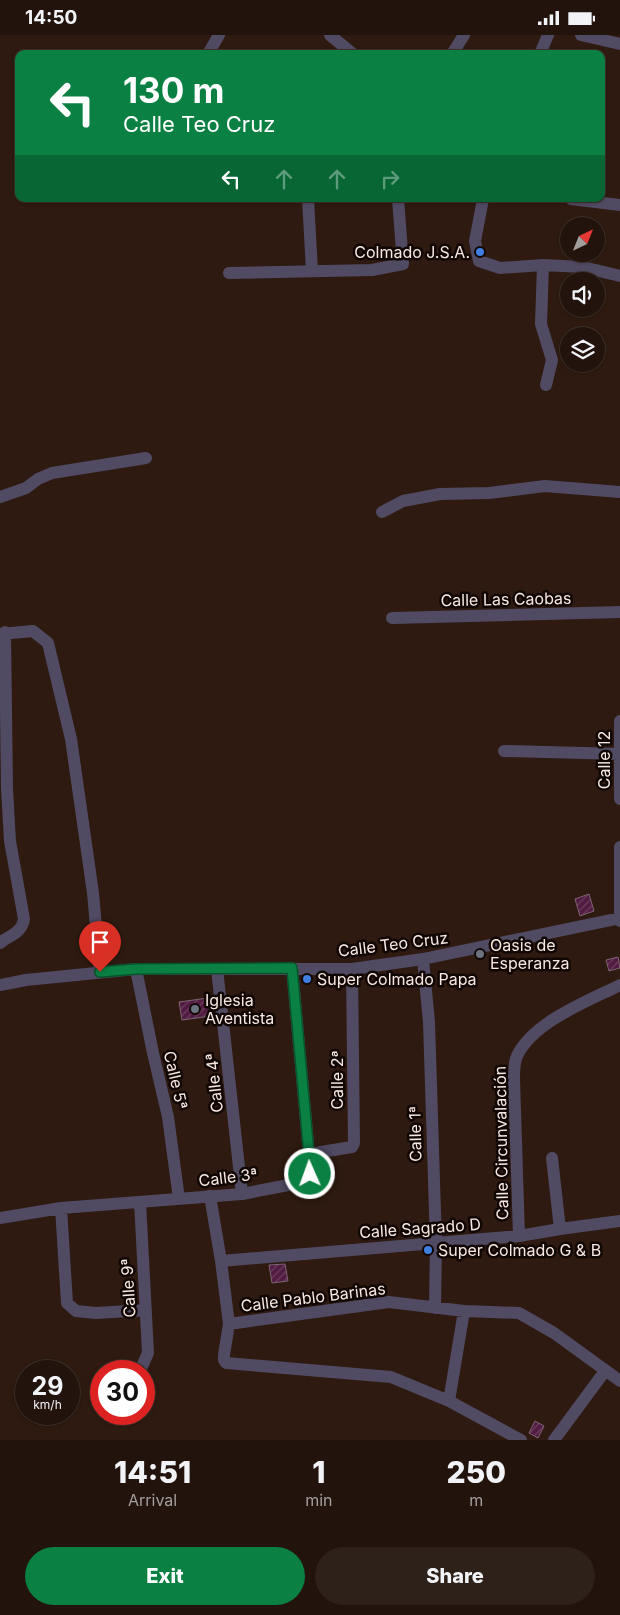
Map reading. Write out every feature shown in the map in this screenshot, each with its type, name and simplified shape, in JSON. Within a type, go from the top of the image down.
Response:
[{"type":"street","points":[[210,50],[219,35]]},
{"type":"street","points":[[455,50],[464,35]]},
{"type":"street","points":[[542,50],[548,35]]},
{"type":"street","points":[[581,35],[620,44]]},
{"type":"street","points":[[337,37],[349,50]]},
{"type":"street","points":[[308,202],[312,271]]},
{"type":"street","points":[[229,273],[372,270],[403,264],[398,202]]},
{"type":"street","points":[[482,202],[474,241],[479,261],[500,268],[543,265],[583,267],[620,276]]},
{"type":"street","points":[[603,202],[620,205]]},
{"type":"street","points":[[543,265],[541,324],[552,360],[546,385]]},
{"type":"street","points":[[0,497],[26,488],[38,479],[52,473],[146,458]]},
{"type":"street","points":[[382,512],[403,501],[440,494],[489,493],[545,486],[620,492]]},
{"type":"street","name":"Calle Las Caobas","points":[[392,618],[620,612]]},
{"type":"street","points":[[0,943],[20,930],[24,919],[10,841],[4,748],[2,633],[33,631],[48,643],[71,739],[93,893],[100,972]]},
{"type":"street","name":"Calle 12","points":[[620,721],[620,799]]},
{"type":"street","points":[[504,751],[620,754]]},
{"type":"street","points":[[620,847],[620,919]]},
{"type":"street","name":"Calle Teo Cruz","points":[[0,985],[26,980],[136,969],[352,969],[423,959],[620,919]]},
{"type":"street","name":"Calle 1ª","points":[[423,959],[429,1022],[436,1244],[435,1308]]},
{"type":"street","name":"Calle 3ª","points":[[0,1218],[61,1208],[242,1194],[304,1182],[310,1174],[309,1154],[292,968]]},
{"type":"street","name":"Calle 5ª","points":[[136,969],[152,1053],[168,1117],[179,1199]]},
{"type":"street","name":"Calle 4ª","points":[[217,969],[242,1194]]},
{"type":"street","name":"Calle 2ª","points":[[309,1154],[352,1147],[353,1145],[352,969]]},
{"type":"street","name":"Calle Circunvalación","points":[[520,1237],[514,1079],[516,1058],[534,1034],[558,1017],[620,985]]},
{"type":"street","points":[[552,1158],[560,1229]]},
{"type":"street","points":[[210,1196],[229,1324],[224,1360],[226,1363],[391,1377],[449,1401],[521,1440]]},
{"type":"street","name":"Calle 9ª","points":[[140,1202],[148,1353],[145,1360]]},
{"type":"street","points":[[61,1208],[68,1303],[76,1311],[96,1313],[146,1310]]},
{"type":"street","name":"Calle Sagrado D","points":[[221,1261],[520,1237],[560,1229],[620,1221]]},
{"type":"street","name":"Calle Pablo Barinas","points":[[229,1324],[389,1302],[464,1311],[519,1313],[554,1333],[620,1381]]},
{"type":"street","points":[[449,1401],[464,1311]]},
{"type":"street","points":[[554,1440],[605,1371]]},
{"type":"building","points":[[589,894],[594,911],[580,916],[575,899]]},
{"type":"building","points":[[618,957],[620,968],[609,971],[606,960]]},
{"type":"building","name":"Iglesia Aventista","points":[[208,998],[211,1016],[182,1020],[179,1002]]},
{"type":"building","points":[[285,1264],[288,1281],[272,1283],[269,1265]]},
{"type":"building","points":[[535,1421],[544,1426],[538,1438],[529,1433]]},
{"type":"place","name":"Colmado J.S.A.","points":[[480,252]]},
{"type":"place","name":"Oasis de Esperanza","points":[[480,954]]},
{"type":"place","name":"Super Colmado Papa","points":[[307,979]]},
{"type":"place","name":"Iglesia Aventista","points":[[195,1009]]},
{"type":"place","name":"Super Colmado G & B","points":[[428,1250]]},
{"type":"route","points":[[100,972],[136,969],[292,968],[310,1174]]}]
